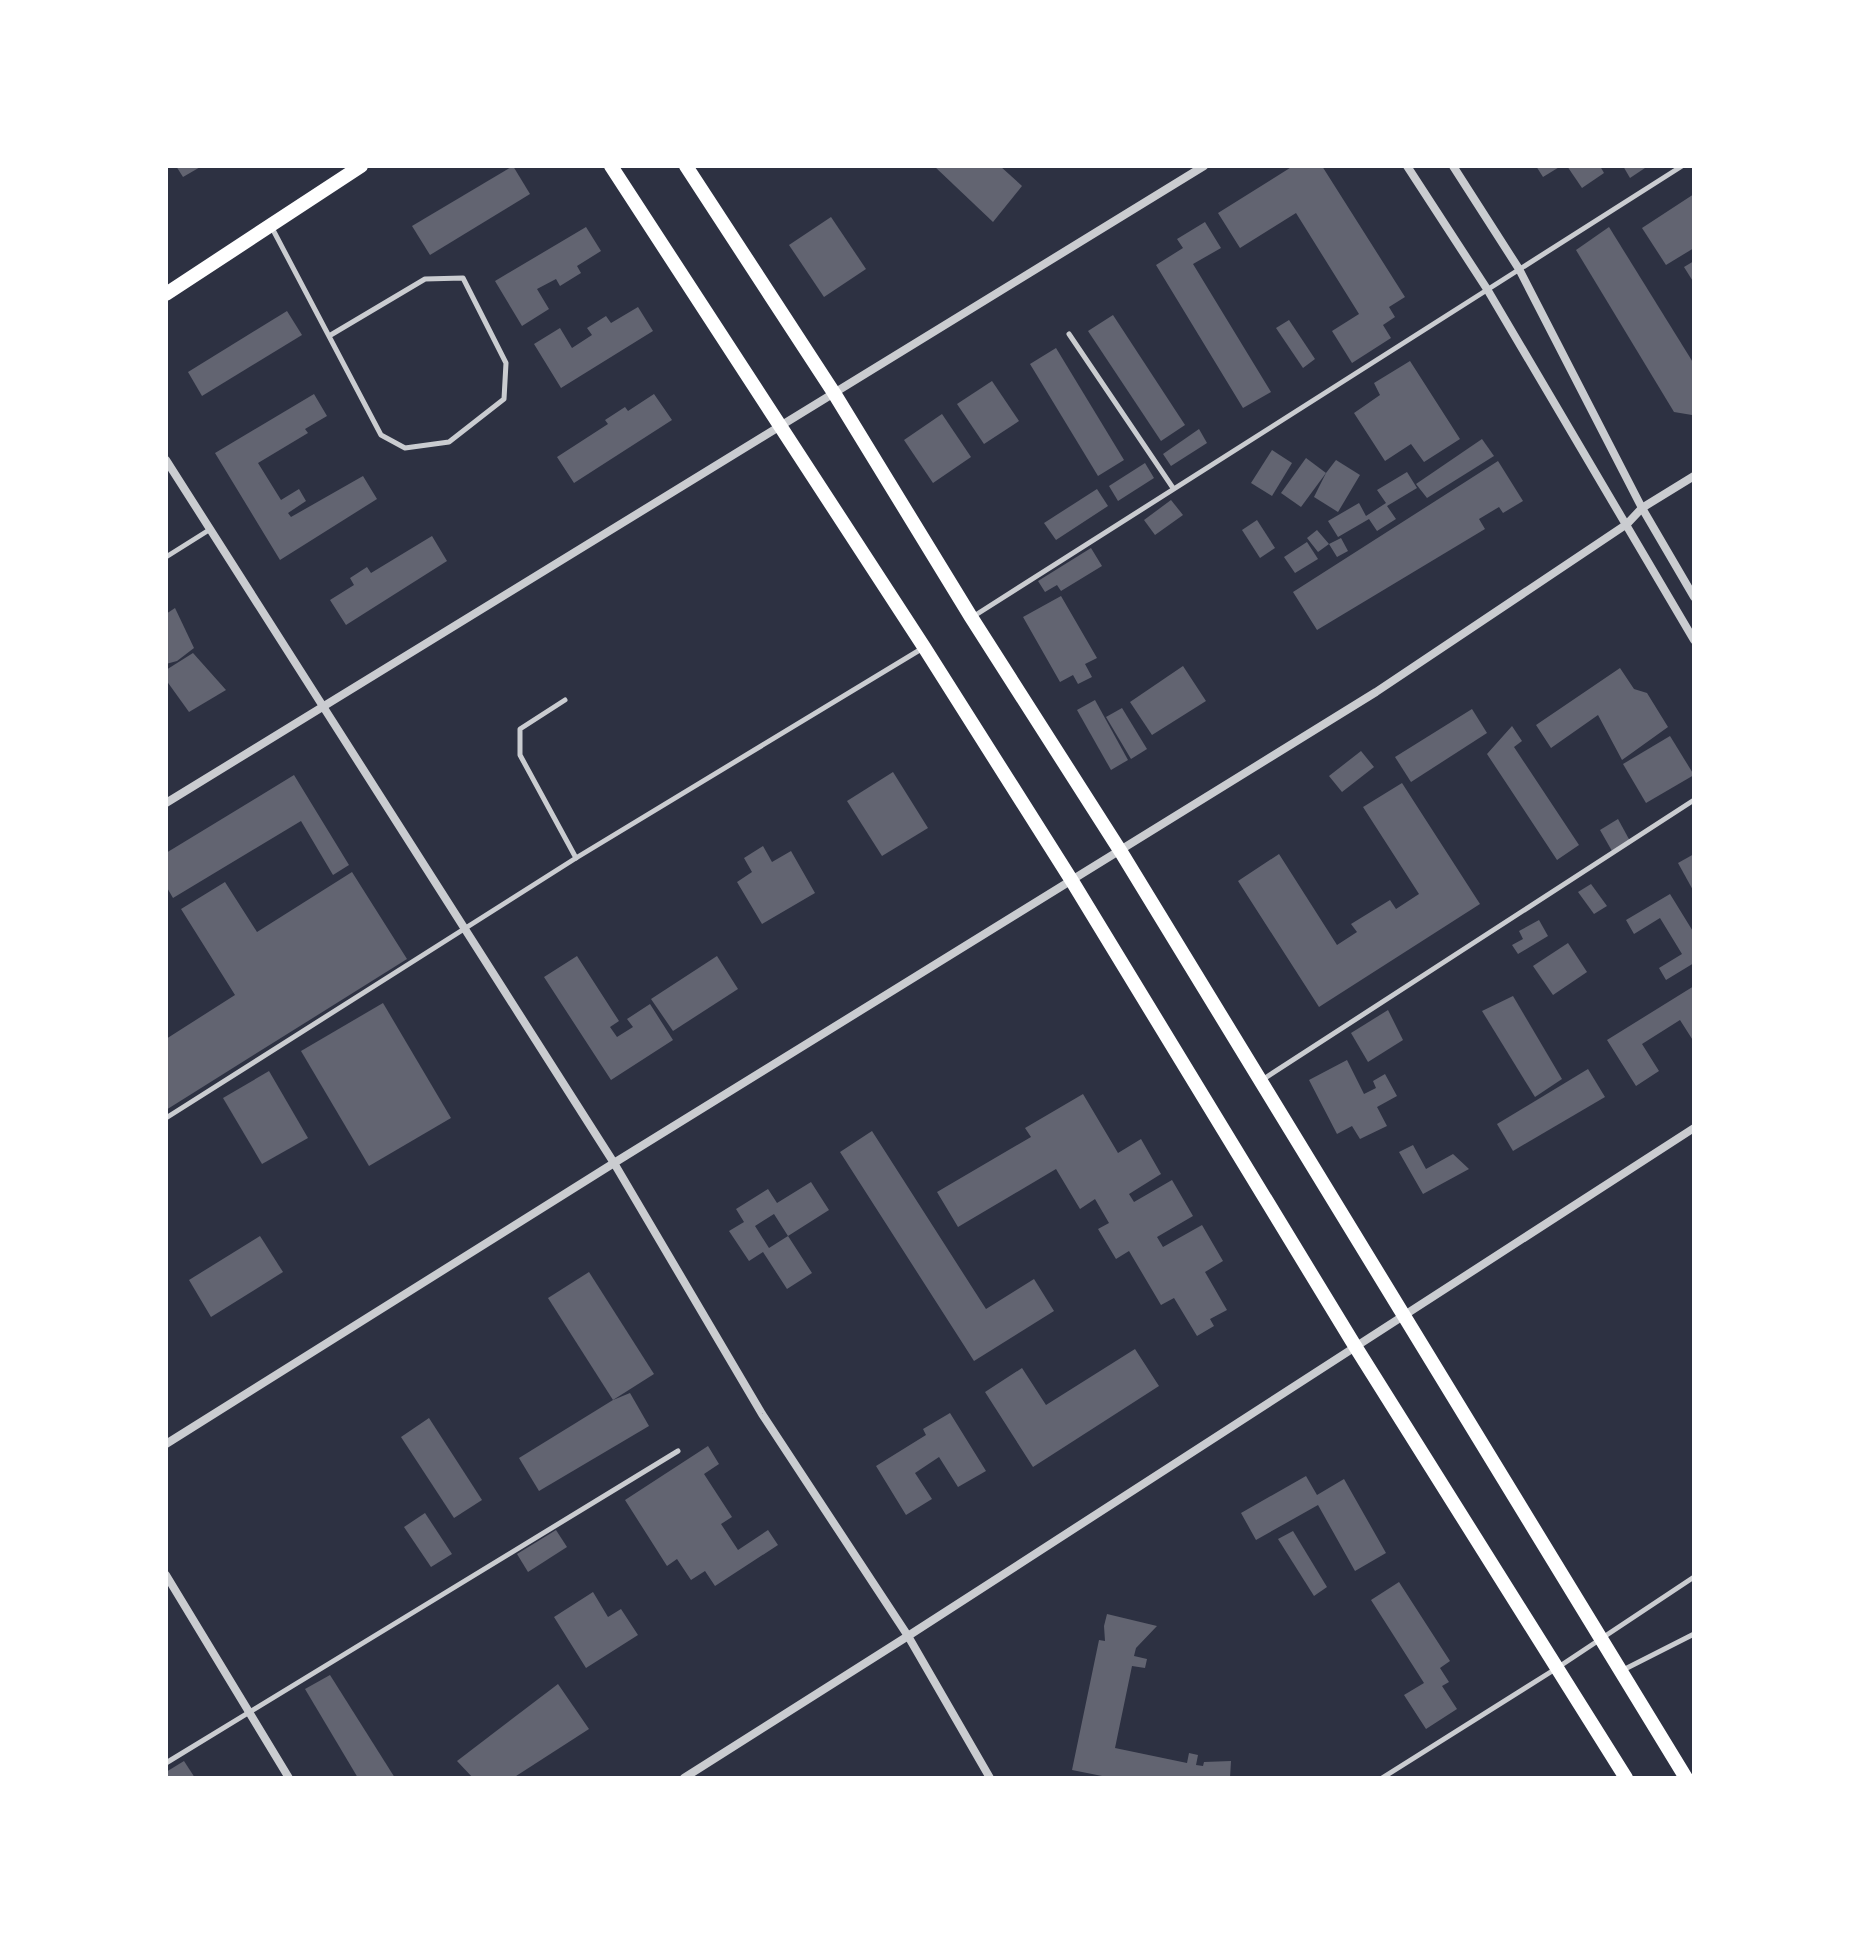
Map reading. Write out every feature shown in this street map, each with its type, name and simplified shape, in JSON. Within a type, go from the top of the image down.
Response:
[{"type":"main road","points":[[166,294],[361,166]]},
{"type":"main road","points":[[611,166],[924,647],[1072,881],[1355,1346],[1626,1778]]},
{"type":"main road","points":[[686,166],[834,393],[971,617],[1121,852],[1686,1778]]},
{"type":"street","points":[[166,803],[1204,166]]},
{"type":"street","points":[[1407,166],[1487,289],[1694,640]]},
{"type":"street","points":[[1453,166],[1519,269],[1642,508],[1694,597]]},
{"type":"street","points":[[166,460],[614,1163],[762,1414],[908,1636],[990,1778]]},
{"type":"street","points":[[166,1444],[1376,692],[1627,524],[1642,508],[1694,476]]},
{"type":"street","points":[[684,1778],[1694,1128]]},
{"type":"street","points":[[166,1575],[289,1778]]},
{"type":"lane","points":[[971,617],[1682,166]]},
{"type":"lane","points":[[271,225],[329,336],[381,435],[405,448],[449,442],[504,399],[506,363],[463,278],[425,279],[329,336]]},
{"type":"lane","points":[[1069,334],[1173,488]]},
{"type":"lane","points":[[166,557],[210,529]]},
{"type":"lane","points":[[166,1118],[576,858],[924,647]]},
{"type":"lane","points":[[565,700],[520,729],[520,755],[576,858]]},
{"type":"lane","points":[[1261,1081],[1694,800]]},
{"type":"lane","points":[[166,1763],[678,1451]]},
{"type":"lane","points":[[1382,1778],[1694,1577]]},
{"type":"lane","points":[[1620,1671],[1694,1634]]},
{"type":"building","points":[[176,166],[202,166],[183,177]]},
{"type":"building","points":[[513,166],[530,194],[430,255],[412,226]]},
{"type":"building","points":[[934,166],[1000,166],[1022,186],[993,222]]},
{"type":"building","points":[[1293,166],[1322,166],[1405,297],[1389,307],[1395,317],[1383,325],[1391,338],[1352,363],[1332,331],[1359,314],[1296,213],[1240,248],[1218,213]]},
{"type":"building","points":[[1536,166],[1561,166],[1543,177]]},
{"type":"building","points":[[1567,166],[1600,166],[1604,173],[1582,188]]},
{"type":"building","points":[[1623,166],[1648,166],[1630,178]]},
{"type":"building","points":[[1694,194],[1694,248],[1666,265],[1642,228]]},
{"type":"building","points":[[831,217],[866,269],[824,297],[789,245]]},
{"type":"building","points":[[1205,222],[1221,248],[1193,264],[1271,392],[1243,408],[1156,265],[1183,248],[1177,239]]},
{"type":"building","points":[[586,227],[601,251],[577,266],[581,273],[560,286],[556,279],[537,289],[549,309],[522,326],[495,281]]},
{"type":"building","points":[[1609,227],[1694,364],[1692,415],[1674,412],[1576,250]]},
{"type":"building","points":[[1694,261],[1694,283],[1684,267]]},
{"type":"building","points":[[638,307],[653,331],[561,388],[534,344],[560,328],[572,348],[592,335],[587,328],[606,316],[611,323]]},
{"type":"building","points":[[287,311],[302,335],[202,396],[188,372]]},
{"type":"building","points":[[1113,315],[1185,425],[1161,441],[1088,331]]},
{"type":"building","points":[[1289,320],[1315,359],[1303,368],[1276,328]]},
{"type":"building","points":[[1056,348],[1124,460],[1098,476],[1030,364]]},
{"type":"building","points":[[1410,361],[1460,439],[1424,462],[1411,444],[1385,461],[1354,413],[1380,395],[1374,383]]},
{"type":"building","points":[[992,381],[1019,421],[984,444],[957,404]]},
{"type":"building","points":[[314,394],[327,416],[305,429],[308,433],[258,463],[281,500],[299,489],[306,501],[288,513],[291,517],[363,476],[377,499],[280,560],[215,453]]},
{"type":"building","points":[[654,394],[672,420],[574,483],[557,457],[608,424],[605,420],[625,407],[628,411]]},
{"type":"building","points":[[942,414],[971,457],[933,483],[904,440]]},
{"type":"building","points":[[1199,429],[1207,443],[1171,466],[1163,454]]},
{"type":"building","points":[[1482,439],[1494,456],[1427,498],[1416,484]]},
{"type":"building","points":[[1272,450],[1292,463],[1272,496],[1251,483]]},
{"type":"building","points":[[1306,458],[1326,473],[1301,507],[1281,493]]},
{"type":"building","points":[[1336,460],[1360,475],[1338,512],[1314,497]]},
{"type":"building","points":[[1498,461],[1523,501],[1503,513],[1499,507],[1479,519],[1485,529],[1317,630],[1293,592]]},
{"type":"building","points":[[1145,463],[1154,478],[1118,501],[1109,486]]},
{"type":"building","points":[[1407,472],[1417,488],[1387,506],[1396,519],[1377,531],[1369,519],[1338,537],[1328,521],[1359,503],[1366,516],[1386,503],[1377,490]]},
{"type":"building","points":[[1097,489],[1108,506],[1056,540],[1044,523]]},
{"type":"building","points":[[1171,500],[1183,515],[1155,535],[1144,520]]},
{"type":"building","points":[[1257,520],[1275,548],[1260,558],[1242,530]]},
{"type":"building","points":[[1317,530],[1329,544],[1318,552],[1307,538]]},
{"type":"building","points":[[432,536],[447,561],[346,625],[330,600],[354,585],[350,578],[367,567],[371,573]]},
{"type":"building","points":[[1341,538],[1348,551],[1337,557],[1329,544]]},
{"type":"building","points":[[1307,542],[1318,559],[1295,573],[1284,557]]},
{"type":"building","points":[[1091,548],[1102,566],[1061,591],[1057,585],[1045,592],[1038,581]]},
{"type":"building","points":[[1061,596],[1097,658],[1085,664],[1092,677],[1078,684],[1073,675],[1060,682],[1023,617]]},
{"type":"building","points":[[175,608],[194,648],[177,661],[166,664],[166,614]]},
{"type":"building","points":[[193,653],[226,690],[189,712],[166,680],[166,670]]},
{"type":"building","points":[[1183,666],[1206,701],[1152,735],[1130,702]]},
{"type":"building","points":[[1620,668],[1634,689],[1647,693],[1668,727],[1622,760],[1598,715],[1551,748],[1536,725]]},
{"type":"building","points":[[1095,700],[1128,760],[1111,770],[1077,710]]},
{"type":"building","points":[[1122,708],[1147,749],[1131,759],[1106,717]]},
{"type":"building","points":[[1472,709],[1487,733],[1411,782],[1395,757]]},
{"type":"building","points":[[1512,726],[1522,741],[1514,747],[1579,845],[1557,860],[1487,754]]},
{"type":"building","points":[[1670,736],[1694,775],[1646,803],[1623,764]]},
{"type":"building","points":[[1361,751],[1374,767],[1342,792],[1329,776]]},
{"type":"building","points":[[893,772],[928,828],[882,856],[847,801]]},
{"type":"building","points":[[294,775],[349,865],[333,875],[301,821],[173,898],[166,886],[166,853]]},
{"type":"building","points":[[1402,783],[1480,904],[1319,1007],[1238,881],[1279,854],[1337,945],[1357,932],[1351,924],[1390,900],[1396,909],[1419,894],[1363,807]]},
{"type":"building","points":[[1618,819],[1630,841],[1612,851],[1600,830]]},
{"type":"building","points":[[763,846],[772,862],[791,851],[815,893],[762,924],[737,882],[752,872],[744,858]]},
{"type":"building","points":[[1694,854],[1694,892],[1678,863]]},
{"type":"building","points":[[352,872],[407,959],[166,1110],[166,1039],[235,995],[181,909],[225,882],[257,932]]},
{"type":"building","points":[[1591,884],[1607,906],[1594,914],[1578,892]]},
{"type":"building","points":[[1670,894],[1694,933],[1694,963],[1666,980],[1659,968],[1682,954],[1660,918],[1634,934],[1626,920]]},
{"type":"building","points":[[1539,920],[1548,936],[1518,954],[1512,945],[1523,939],[1519,931]]},
{"type":"building","points":[[1568,943],[1587,972],[1553,995],[1533,966]]},
{"type":"building","points":[[577,956],[619,1021],[610,1027],[617,1037],[633,1027],[627,1019],[650,1004],[673,1040],[611,1080],[544,977]]},
{"type":"building","points":[[717,956],[738,989],[673,1031],[651,999]]},
{"type":"building","points":[[1694,986],[1694,1042],[1680,1020],[1642,1044],[1659,1071],[1636,1086],[1607,1040]]},
{"type":"building","points":[[1513,996],[1562,1079],[1535,1097],[1482,1011]]},
{"type":"building","points":[[383,1003],[451,1118],[369,1166],[301,1051]]},
{"type":"building","points":[[1388,1010],[1403,1040],[1368,1062],[1351,1033]]},
{"type":"building","points":[[1347,1060],[1364,1094],[1376,1088],[1373,1081],[1385,1074],[1397,1096],[1377,1107],[1387,1126],[1360,1139],[1352,1126],[1337,1134],[1309,1080]]},
{"type":"building","points":[[1588,1069],[1605,1097],[1513,1151],[1497,1124]]},
{"type":"building","points":[[269,1071],[308,1138],[262,1164],[223,1098]]},
{"type":"building","points":[[1083,1094],[1118,1153],[1141,1139],[1161,1174],[1129,1194],[1134,1202],[1172,1180],[1193,1216],[1157,1237],[1163,1247],[1202,1225],[1223,1261],[1205,1272],[1227,1310],[1210,1319],[1214,1326],[1197,1336],[1174,1298],[1161,1305],[1129,1251],[1116,1259],[1098,1229],[1109,1223],[1095,1199],[1080,1209],[1056,1169],[958,1227],[937,1192],[1031,1137],[1025,1128]]},
{"type":"building","points":[[872,1131],[986,1309],[1034,1279],[1054,1311],[974,1361],[840,1152]]},
{"type":"building","points":[[1413,1145],[1426,1169],[1453,1154],[1469,1169],[1423,1194],[1399,1152]]},
{"type":"building","points":[[811,1182],[829,1210],[788,1236],[812,1273],[787,1289],[763,1252],[749,1261],[729,1231],[744,1222],[736,1209],[768,1189],[777,1203]],"holes":[[[774,1214],[788,1236],[769,1248],[755,1226]]]},
{"type":"building","points":[[260,1236],[283,1272],[211,1317],[189,1280]]},
{"type":"building","points":[[589,1272],[654,1374],[613,1400],[548,1298]]},
{"type":"building","points":[[1135,1349],[1159,1386],[1033,1467],[985,1392],[1022,1368],[1046,1405]]},
{"type":"building","points":[[630,1393],[649,1426],[539,1491],[519,1458],[613,1400]]},
{"type":"building","points":[[950,1413],[986,1471],[958,1487],[939,1457],[915,1473],[932,1499],[906,1515],[876,1466],[926,1435],[923,1429]]},
{"type":"building","points":[[429,1418],[482,1500],[454,1518],[401,1437]]},
{"type":"building","points":[[708,1446],[719,1464],[704,1474],[732,1517],[721,1524],[738,1550],[768,1530],[778,1545],[715,1586],[705,1571],[691,1580],[677,1559],[667,1566],[625,1500]]},
{"type":"building","points":[[1306,1476],[1317,1495],[1344,1479],[1386,1553],[1355,1571],[1318,1505],[1256,1540],[1241,1513]]},
{"type":"building","points":[[425,1513],[452,1554],[431,1567],[404,1527]]},
{"type":"building","points":[[556,1530],[567,1547],[528,1572],[517,1554]]},
{"type":"building","points":[[1293,1531],[1327,1587],[1314,1596],[1278,1539]]},
{"type":"building","points":[[1399,1582],[1450,1661],[1440,1668],[1449,1682],[1442,1686],[1457,1709],[1426,1729],[1404,1695],[1424,1683],[1371,1600]]},
{"type":"building","points":[[593,1592],[608,1617],[621,1609],[638,1635],[586,1668],[554,1617]]},
{"type":"building","points":[[1107,1614],[1157,1626],[1136,1648],[1134,1656],[1147,1659],[1145,1668],[1132,1666],[1115,1748],[1187,1763],[1189,1753],[1198,1755],[1196,1765],[1203,1766],[1204,1762],[1231,1761],[1230,1778],[1112,1778],[1072,1770],[1099,1640],[1105,1641]]},
{"type":"building","points":[[330,1675],[395,1778],[358,1778],[305,1689]]},
{"type":"building","points":[[558,1684],[589,1729],[513,1778],[473,1778],[457,1761]]},
{"type":"building","points":[[184,1761],[195,1778],[166,1778],[166,1772]]}]
